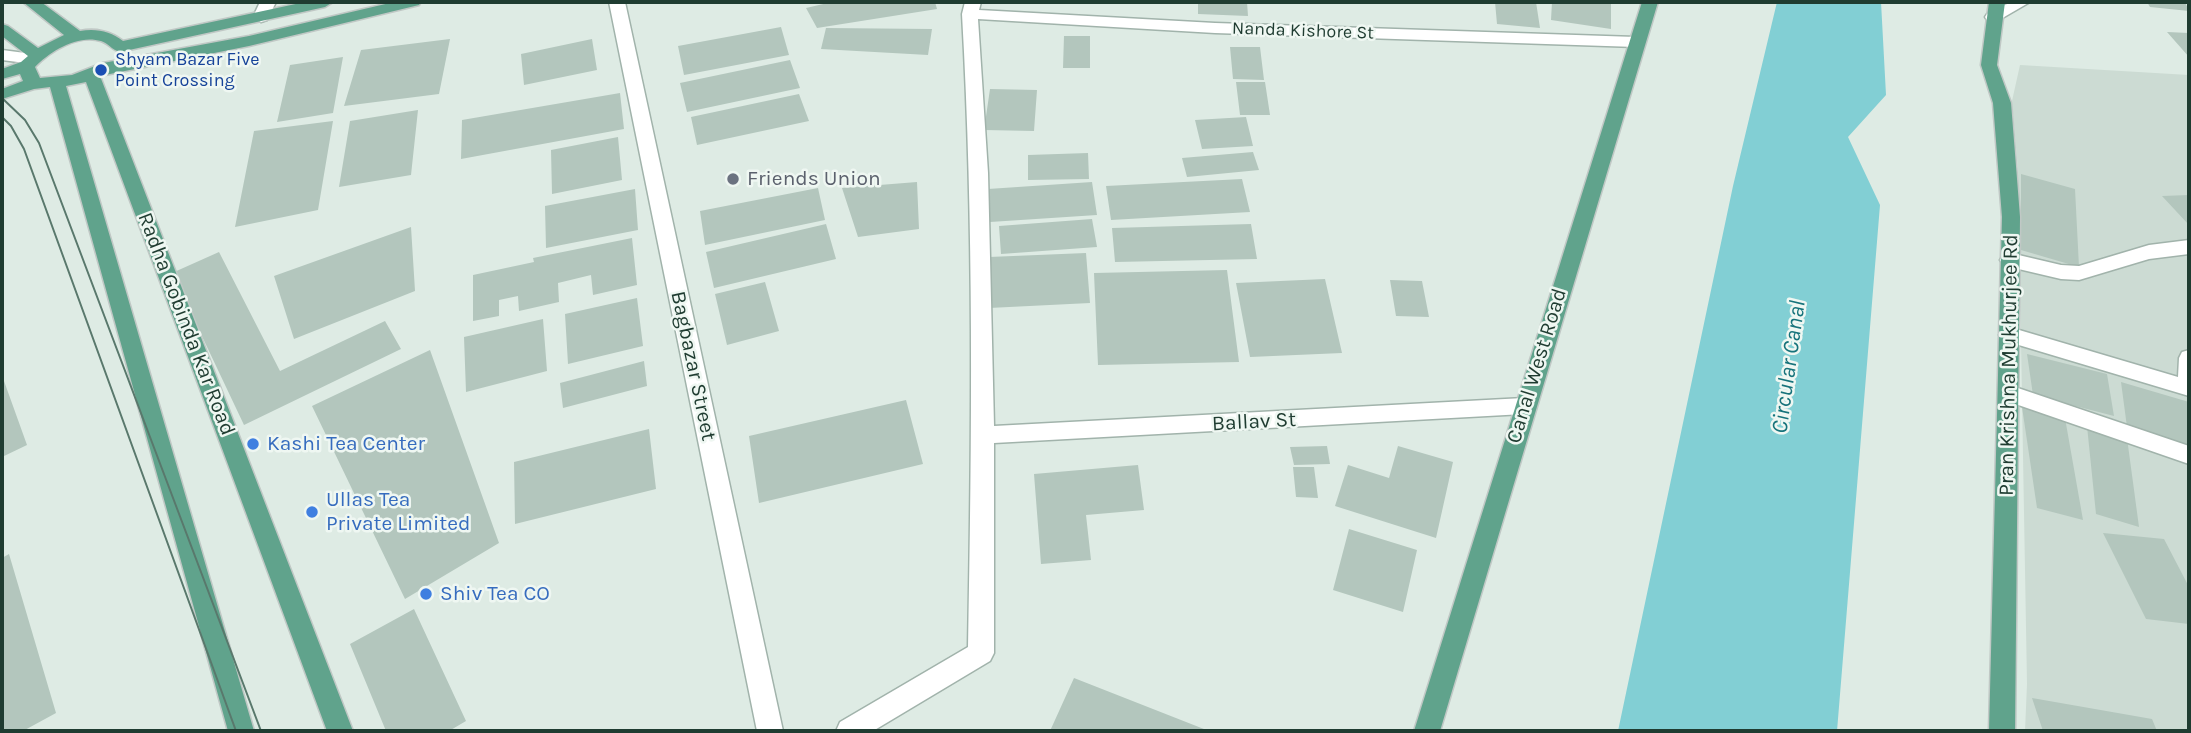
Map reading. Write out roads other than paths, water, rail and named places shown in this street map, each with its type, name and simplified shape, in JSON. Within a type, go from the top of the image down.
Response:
[{"type":"main road","points":[[31,2],[77,37]]},
{"type":"main road","points":[[120,47],[325,2]]},
{"type":"main road","points":[[2,94],[249,41],[412,2]]},
{"type":"main road","name":"Canal West Road","points":[[1427,731],[1524,406],[1650,2]]},
{"type":"main road","name":"Pran Krishna Mukhurjee Rd","points":[[1995,9],[1989,65],[2002,103],[2011,217],[2002,731]]},
{"type":"main road","points":[[2,29],[32,60]]},
{"type":"main road","points":[[2,74],[32,60],[55,44],[77,37],[98,35],[113,38],[120,47]]},
{"type":"main road","points":[[96,72],[115,58],[120,47]]},
{"type":"main road","points":[[32,60],[30,79],[48,84]]},
{"type":"main road","name":"Radha Gobinda Kar Road","points":[[96,72],[340,731]]},
{"type":"main road","points":[[48,84],[241,731]]},
{"type":"street","points":[[261,17],[268,2]]},
{"type":"street","name":"Bagbazar Street","points":[[617,2],[770,731]]},
{"type":"street","points":[[1995,9],[2022,2]]},
{"type":"street","points":[[849,731],[981,653],[984,435],[976,92],[971,8]]},
{"type":"street","name":"Nanda Kishore St","points":[[971,8],[1215,28],[1636,43]]},
{"type":"street","points":[[2,55],[32,60]]},
{"type":"street","points":[[2010,260],[2061,272],[2080,273],[2149,252],[2189,247]]},
{"type":"street","points":[[2009,335],[2189,388]]},
{"type":"street","points":[[2189,358],[2189,379]]},
{"type":"street","points":[[2008,393],[2189,455]]},
{"type":"street","name":"Ballav St","points":[[984,435],[1524,406]]},
{"type":"water","name":"Circular Canal","points":[[1777,2],[1881,2],[1886,95],[1848,137],[1880,205],[1837,731],[1618,731],[1733,186]]},
{"type":"tram line","points":[[2,98],[25,120],[39,143],[261,731]]},
{"type":"tram line","points":[[2,117],[11,126],[24,149],[236,731]]},
{"type":"place","name":"Shyam Bazar Five Point Crossing","points":[[101,70]]},
{"type":"place","name":"Friends Union","points":[[733,179]]},
{"type":"place","name":"Kashi Tea Center","points":[[253,444]]},
{"type":"place","name":"Ullas Tea Private Limited","points":[[312,512]]},
{"type":"place","name":"Shiv Tea CO","points":[[426,594]]}]
